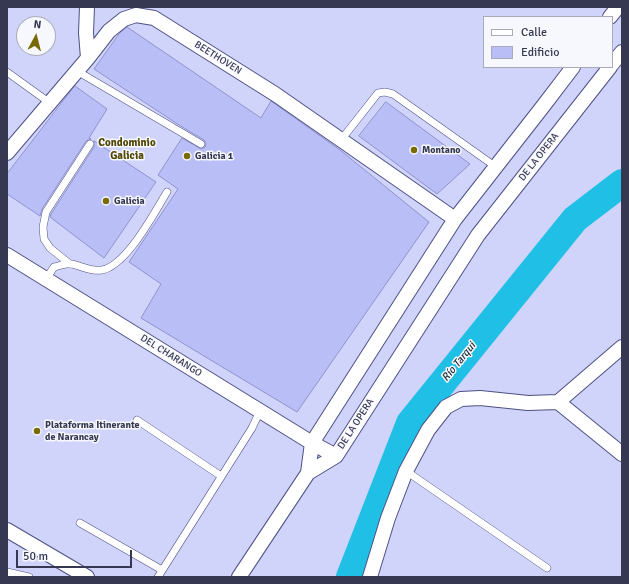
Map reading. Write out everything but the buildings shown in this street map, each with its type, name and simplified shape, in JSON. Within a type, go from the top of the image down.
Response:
[{"type":"street","points":[[87,7],[86,33],[88,58]]},
{"type":"street","points":[[611,16],[618,7]]},
{"type":"street","name":"BEETHOVEN","points":[[7,153],[88,58],[109,31],[124,19],[136,14],[154,18],[275,94],[454,219]]},
{"type":"street","points":[[613,63],[622,52]]},
{"type":"street","points":[[239,577],[308,473],[312,443],[454,219],[572,68]]},
{"type":"street","name":"DE LA OPERA","points":[[308,473],[336,456],[478,235],[609,68]]},
{"type":"street","name":"DEL CHARANGO","points":[[7,255],[312,443],[336,456]]},
{"type":"street","points":[[370,577],[388,518],[406,471],[428,430],[446,407],[461,399],[480,398],[528,403],[558,402],[622,347]]},
{"type":"street","points":[[558,402],[622,454]]},
{"type":"street","points":[[7,530],[87,577]]},
{"type":"lane","points":[[77,71],[201,144]]},
{"type":"lane","points":[[7,72],[50,103]]},
{"type":"lane","points":[[341,140],[378,93],[385,92],[393,94],[496,167]]},
{"type":"lane","points":[[90,144],[46,212],[43,227],[44,239],[50,248],[70,264],[86,269],[102,270],[118,262],[128,252],[167,192]]},
{"type":"lane","points":[[46,279],[54,267],[70,264]]},
{"type":"lane","points":[[158,577],[252,428],[260,411]]},
{"type":"lane","points":[[137,420],[221,476]]},
{"type":"lane","points":[[406,471],[547,568]]},
{"type":"lane","points":[[80,523],[162,570]]},
{"type":"lane","points":[[7,572],[29,577]]},
{"type":"waterway","name":"Río Tarqui","points":[[350,577],[410,423],[575,219],[622,183]]},
{"type":"place","name":"Montano","points":[[414,150]]},
{"type":"place","name":"Galicia 1","points":[[187,156]]},
{"type":"place","name":"Galicia","points":[[106,201]]},
{"type":"place","name":"Plataforma Itinerante de Narancay","points":[[37,431]]},
{"type":"district","name":"Condominio Galicia","points":[[127,149]]}]
